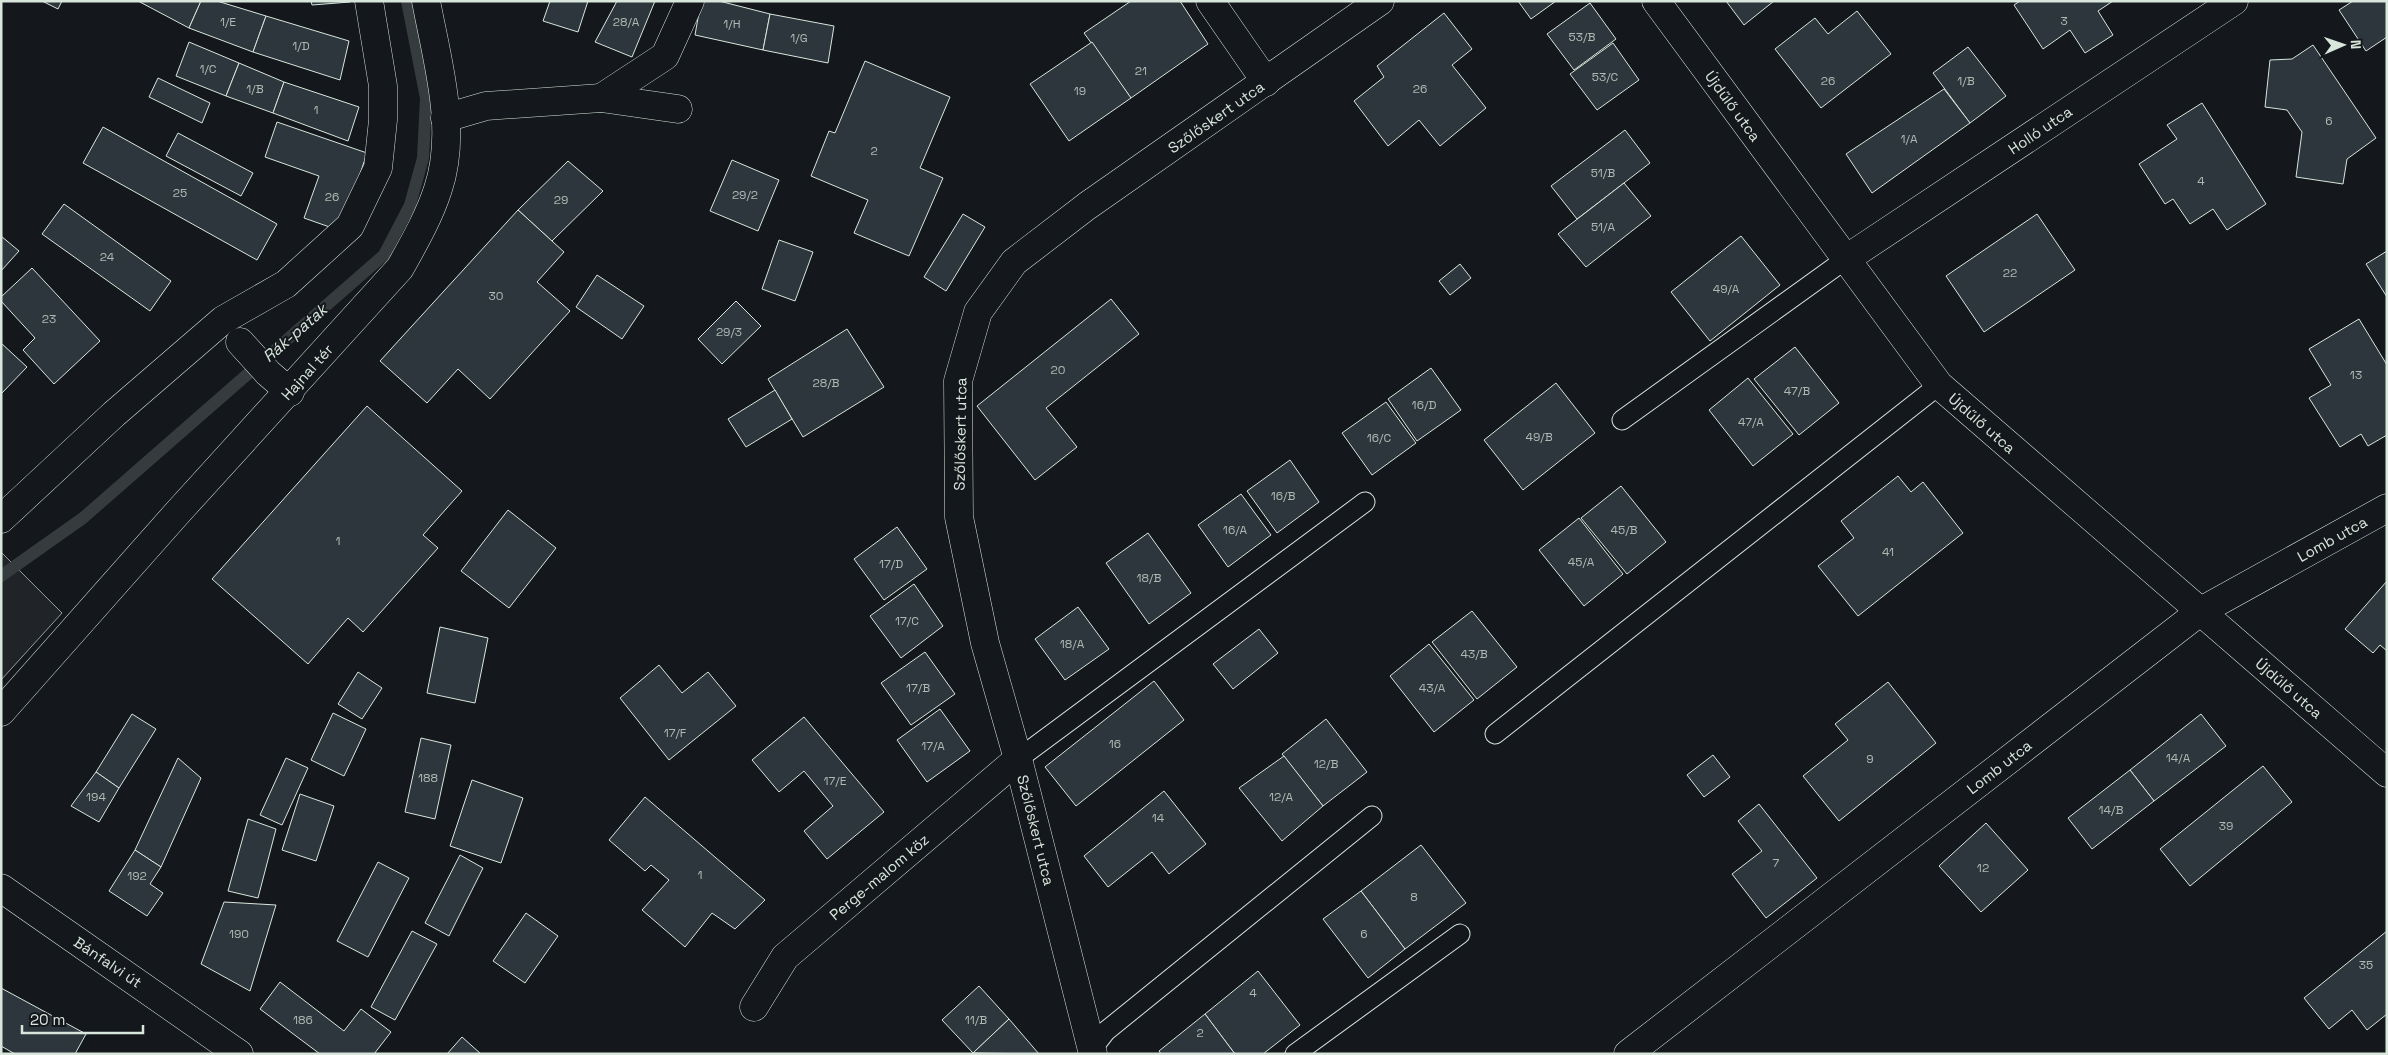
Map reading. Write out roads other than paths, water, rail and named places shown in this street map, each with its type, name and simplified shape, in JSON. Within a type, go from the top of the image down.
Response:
[{"type":"street","points":[[1,519],[114,414],[233,333],[286,284],[319,257],[350,226],[378,168],[383,120],[383,86],[369,1]]},
{"type":"street","name":"Hajnal tér","points":[[1,712],[179,511],[290,392],[400,268],[421,231],[439,188],[445,150],[445,118],[440,77],[426,1]]},
{"type":"street","points":[[601,98],[665,56],[690,1]]},
{"type":"street","points":[[1210,1],[1266,82]]},
{"type":"street","name":"Szőlőskert utca","points":[[1093,1052],[1018,760],[985,643],[959,518],[958,381],[978,312],[1014,262],[1087,206],[1380,1]]},
{"type":"street","name":"Újdűlő utca","points":[[1656,1],[1939,385],[2387,773]]},
{"type":"street","name":"Holló utca","points":[[1846,259],[2234,1]]},
{"type":"street","points":[[445,118],[486,106],[601,98],[678,109]]},
{"type":"street","points":[[233,333],[268,373],[290,392]]},
{"type":"street","name":"Lomb utca","points":[[1628,1054],[2201,611],[2387,508]]},
{"type":"street","name":"Perge-malom köz","points":[[754,1007],[785,957],[1018,760]]},
{"type":"street","name":"Bánfalvi út","points":[[1,888],[240,1054]]},
{"type":"lane","points":[[1622,420],[1846,259]]},
{"type":"lane","points":[[1495,734],[1939,385]]},
{"type":"lane","points":[[1018,760],[1365,502]]},
{"type":"lane","points":[[1093,1052],[1106,1031],[1372,816]]},
{"type":"lane","points":[[1295,1054],[1460,934]]},
{"type":"waterway","name":"Rák-patak","points":[[1,576],[83,518],[384,255],[410,205],[423,158],[426,98],[407,1]]}]
